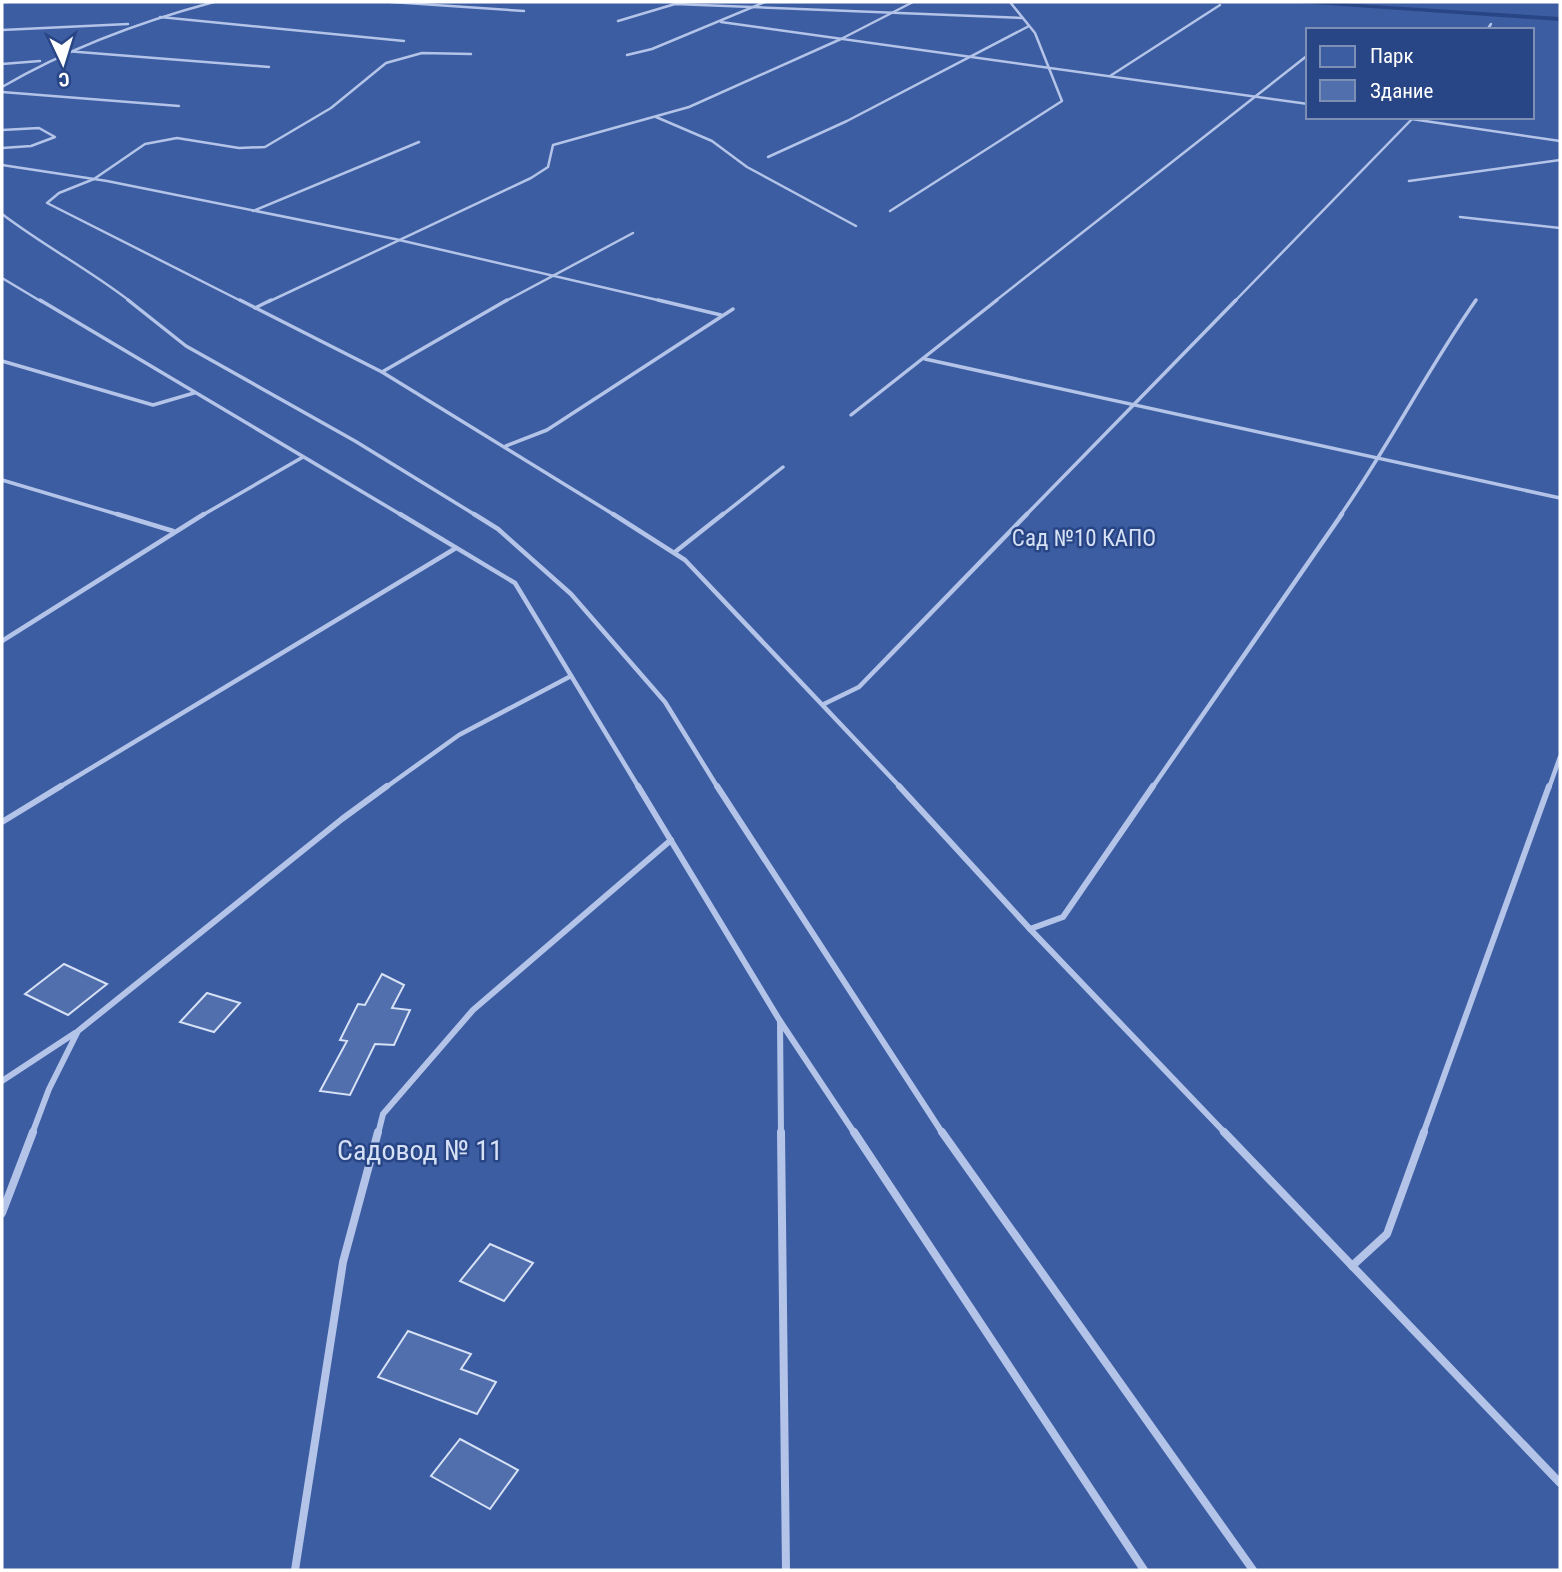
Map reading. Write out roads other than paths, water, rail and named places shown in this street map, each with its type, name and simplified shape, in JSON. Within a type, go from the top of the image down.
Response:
[{"type":"lane","points":[[2,2],[7,2]]},
{"type":"lane","points":[[2,87],[64,51],[134,23],[214,2]]},
{"type":"lane","points":[[391,2],[524,12]]},
{"type":"lane","points":[[627,55],[652,49],[765,2]]},
{"type":"lane","points":[[255,308],[395,239],[531,178],[548,167],[553,145],[689,107],[841,39],[913,2]]},
{"type":"lane","points":[[890,211],[1062,101],[1029,26],[1010,2]]},
{"type":"lane","points":[[618,21],[675,4],[1023,18]]},
{"type":"lane","points":[[1109,76],[1220,5]]},
{"type":"lane","points":[[160,16],[404,41]]},
{"type":"lane","points":[[721,22],[1306,104]]},
{"type":"lane","points":[[2,30],[134,23]]},
{"type":"lane","points":[[1489,28],[1491,24]]},
{"type":"lane","points":[[768,157],[847,121],[1029,26]]},
{"type":"lane","points":[[64,51],[269,67]]},
{"type":"lane","points":[[471,54],[422,52],[386,63],[331,107],[265,147],[239,148],[193,139],[157,141],[137,148],[94,178],[59,193],[47,202],[382,372],[675,552],[824,704],[1030,929],[1560,1483]]},
{"type":"lane","points":[[850,415],[925,359],[1306,57]]},
{"type":"lane","points":[[2,64],[43,61]]},
{"type":"lane","points":[[2,92],[179,106]]},
{"type":"lane","points":[[655,117],[712,141],[747,167],[856,226]]},
{"type":"lane","points":[[824,704],[859,687],[1412,119]]},
{"type":"lane","points":[[1419,119],[1560,141]]},
{"type":"lane","points":[[2,130],[38,128],[51,131],[55,137],[31,146],[2,148]]},
{"type":"lane","points":[[253,211],[419,142]]},
{"type":"lane","points":[[1409,181],[1560,160]]},
{"type":"lane","points":[[2,165],[21,170],[94,178],[395,239],[721,315]]},
{"type":"lane","points":[[2,214],[44,246],[99,277],[186,346],[355,441],[498,529],[571,594],[665,702],[761,859],[962,1163],[1253,1570]]},
{"type":"lane","points":[[1460,217],[1560,228]]},
{"type":"lane","points":[[382,372],[550,276],[633,233]]},
{"type":"lane","points":[[2,278],[514,583],[780,1021],[1144,1570]]},
{"type":"lane","points":[[1030,929],[1063,917],[1380,459],[1436,358],[1476,300]]},
{"type":"lane","points":[[506,446],[547,430],[733,309]]},
{"type":"lane","points":[[925,359],[1560,498]]},
{"type":"lane","points":[[2,362],[153,405],[194,393]]},
{"type":"lane","points":[[2,641],[174,532],[303,457]]},
{"type":"lane","points":[[675,552],[783,467]]},
{"type":"lane","points":[[2,480],[174,532]]},
{"type":"lane","points":[[2,822],[456,548]]},
{"type":"lane","points":[[2,1081],[78,1031],[353,812],[459,735],[571,676]]},
{"type":"lane","points":[[1352,1266],[1387,1234],[1560,757]]},
{"type":"lane","points":[[295,1570],[343,1262],[383,1114],[473,1010],[671,840]]},
{"type":"lane","points":[[780,1021],[786,1570]]},
{"type":"lane","points":[[2,1213],[49,1089],[78,1031]]},
{"type":"park label","name":"Сад №10 КАПО","points":[[1084,538]]},
{"type":"park label","name":"Садовод № 11","points":[[420,1150]]}]
